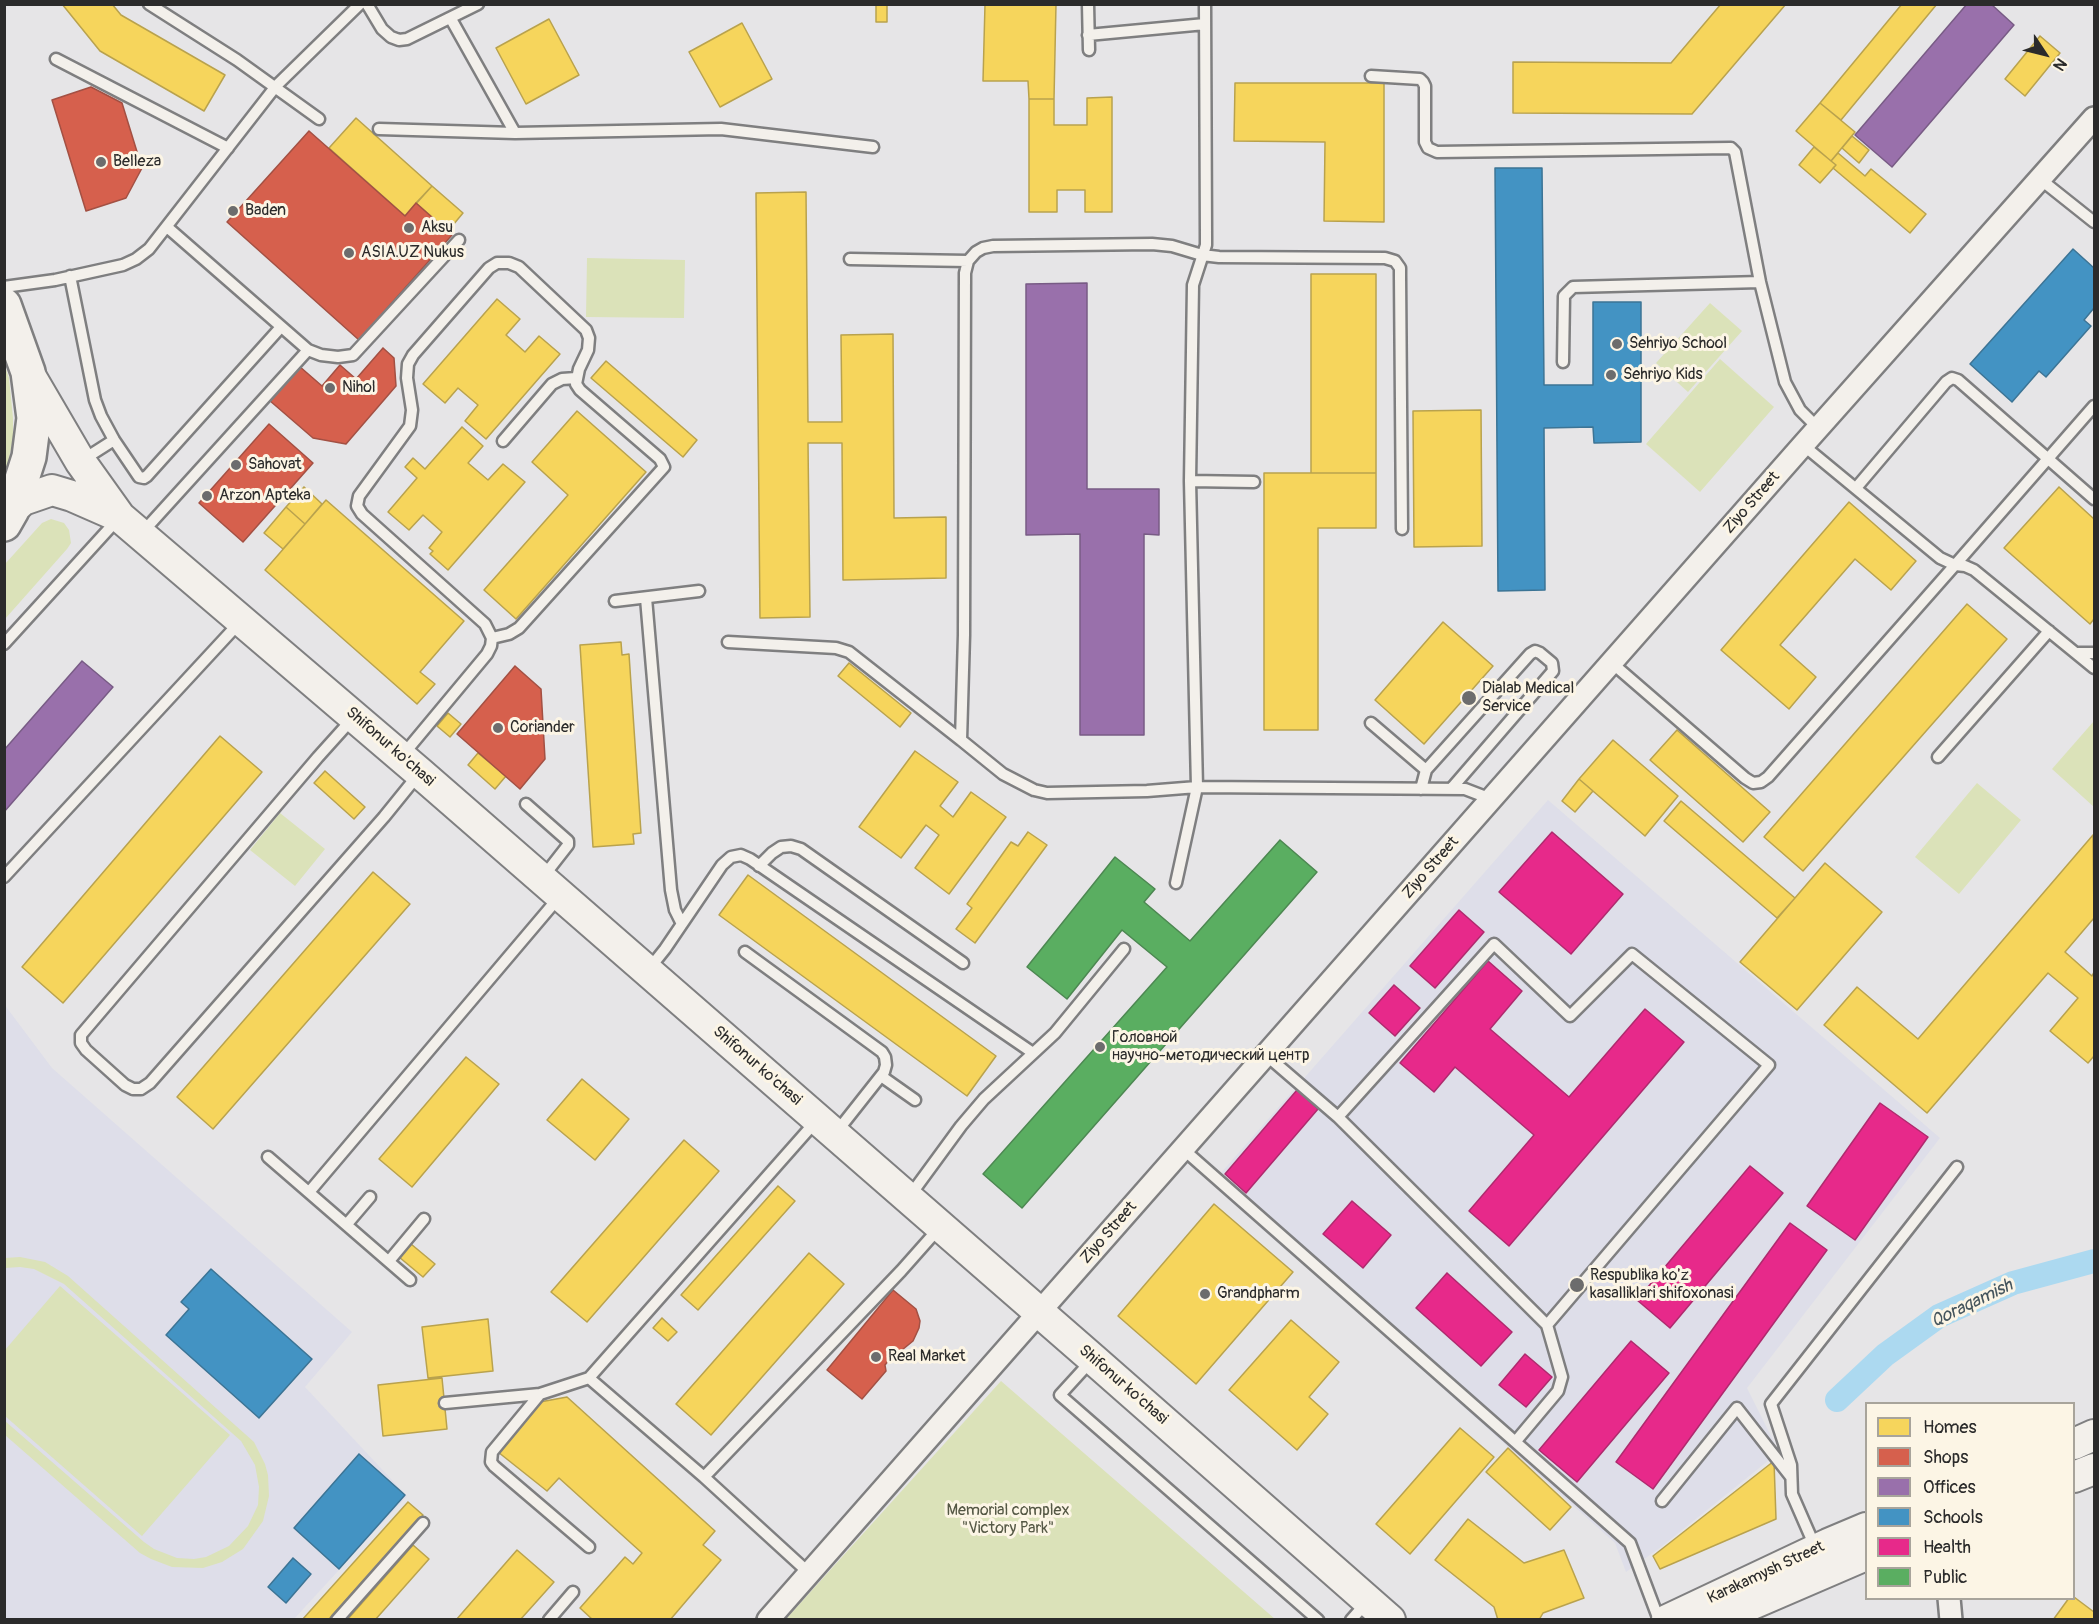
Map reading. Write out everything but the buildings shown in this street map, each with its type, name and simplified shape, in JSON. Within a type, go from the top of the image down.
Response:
[{"type":"highway","points":[[4,305],[28,372],[34,407],[33,437],[26,468],[8,517]]},
{"type":"street","name":"Ziyo Street","points":[[768,1620],[2094,118]]},
{"type":"street","name":"Shifonur ko'chasi","points":[[28,372],[80,461],[130,525],[411,765],[1094,1359],[1370,1613]]},
{"type":"street","name":"Shifonur ko'chasi","points":[[8,517],[23,500],[52,490],[72,496],[130,525]]},
{"type":"street","points":[[2075,1443],[2094,1435]]},
{"type":"street","points":[[2075,1476],[2094,1470]]},
{"type":"street","name":"Karakamysh Street","points":[[1715,1620],[1840,1560],[1865,1529]]},
{"type":"street","name":"Karakamysh Street","points":[[1667,1620],[1840,1560],[1865,1555]]},
{"type":"street","points":[[1949,1600],[1952,1620]]},
{"type":"lane","points":[[149,4],[276,86],[319,119]]},
{"type":"lane","points":[[4,287],[123,265],[149,249],[276,86],[360,4]]},
{"type":"lane","points":[[367,4],[382,29],[391,38],[399,40],[407,39],[451,19],[478,4]]},
{"type":"lane","points":[[1088,4],[1089,50]]},
{"type":"lane","points":[[1176,883],[1197,787],[1191,481],[1193,285],[1203,255],[1206,236],[1205,4]]},
{"type":"lane","points":[[451,19],[515,133]]},
{"type":"lane","points":[[1088,35],[1205,24]]},
{"type":"lane","points":[[56,59],[228,148]]},
{"type":"lane","points":[[1371,76],[1420,79],[1423,82],[1425,86],[1425,142],[1428,148],[1437,152],[1731,148],[1735,152],[1760,282],[1785,382],[1800,410],[1818,428]]},
{"type":"lane","points":[[379,129],[515,133],[721,129],[873,147]]},
{"type":"lane","points":[[2040,179],[2094,222]]},
{"type":"lane","points":[[167,227],[308,350],[331,356],[353,355],[459,240]]},
{"type":"lane","points":[[961,740],[964,635],[965,273],[968,261],[983,248],[1152,244],[1172,246],[1203,255],[1385,258],[1395,261],[1400,268],[1402,529]]},
{"type":"lane","points":[[850,259],[968,261]]},
{"type":"lane","points":[[354,717],[81,1035],[81,1043],[86,1050],[125,1085],[133,1089],[141,1089],[150,1083],[384,817],[411,765],[491,646],[492,638],[485,624],[362,514],[357,506],[359,496],[410,426],[412,411],[407,378],[408,364],[413,355],[489,267],[497,263],[509,263],[519,267],[586,330],[589,338],[588,350],[576,378],[576,384],[580,390],[660,459],[664,467],[519,628],[509,634],[492,638]]},
{"type":"lane","points":[[70,276],[100,416],[136,475],[144,478],[281,327]]},
{"type":"lane","points":[[1563,362],[1564,296],[1573,287],[1760,282]]},
{"type":"lane","points":[[4,644],[130,525],[308,350]]},
{"type":"lane","points":[[503,441],[552,384],[562,379],[576,378]]},
{"type":"lane","points":[[1856,488],[1946,382],[1952,378],[1958,380],[2094,499]]},
{"type":"lane","points":[[1612,663],[1745,778],[1753,783],[1761,782],[1768,777],[2094,406]]},
{"type":"lane","points":[[80,461],[114,440]]},
{"type":"lane","points":[[1803,445],[1940,558],[1974,570],[2094,668]]},
{"type":"lane","points":[[1191,481],[1254,482]]},
{"type":"lane","points":[[615,601],[699,591]]},
{"type":"lane","points":[[646,598],[671,890],[675,910],[682,924]]},
{"type":"lane","points":[[4,877],[242,619]]},
{"type":"lane","points":[[1938,757],[2049,631]]},
{"type":"lane","points":[[728,642],[836,648],[849,652],[1003,774],[1034,790],[1047,793],[1146,791],[1197,787],[1465,789],[1491,799]]},
{"type":"lane","points":[[1421,789],[1426,770],[1530,654],[1535,651],[1540,653],[1552,663],[1553,671],[1451,789]]},
{"type":"lane","points":[[2077,653],[2094,653]]},
{"type":"lane","points":[[1371,723],[1426,770]]},
{"type":"lane","points":[[310,1191],[551,888],[568,841],[526,804]]},
{"type":"lane","points":[[759,866],[772,852],[781,847],[791,846],[801,849],[963,963]]},
{"type":"lane","points":[[647,971],[665,949],[722,865],[731,857],[741,855],[1033,1053]]},
{"type":"lane","points":[[1338,1117],[1494,944],[1570,1016],[1632,954],[1769,1065],[1547,1325]]},
{"type":"lane","points":[[909,1198],[961,1126],[984,1100],[1055,1033],[1124,949]]},
{"type":"lane","points":[[445,1403],[540,1394],[589,1378],[826,1126],[881,1076],[886,1065],[882,1052],[745,952]]},
{"type":"lane","points":[[1266,1055],[1338,1117],[1547,1325],[1562,1377],[1558,1391],[1516,1441]]},
{"type":"lane","points":[[881,1076],[915,1100]]},
{"type":"lane","points":[[1183,1149],[1630,1543],[1659,1620]]},
{"type":"lane","points":[[268,1156],[410,1280]]},
{"type":"lane","points":[[1840,1560],[1792,1494],[1791,1465],[1771,1404],[1958,1167]]},
{"type":"lane","points":[[347,1224],[370,1197]]},
{"type":"lane","points":[[389,1261],[424,1219]]},
{"type":"lane","points":[[704,1477],[901,1271],[941,1226]]},
{"type":"lane","points":[[1094,1359],[1060,1395],[1318,1620]]},
{"type":"lane","points":[[589,1378],[704,1477],[809,1573]]},
{"type":"lane","points":[[540,1394],[492,1452],[491,1462],[588,1547]]},
{"type":"lane","points":[[1662,1501],[1737,1408],[1791,1477]]},
{"type":"lane","points":[[337,1620],[423,1523]]},
{"type":"lane","points":[[549,1620],[573,1592]]},
{"type":"shaded area","name":"Respublika ko'z kasalliklari shifoxonasi","points":[[1548,800],[1940,1138],[1747,1388],[1779,1452],[1661,1547],[1626,1572],[1615,1543],[1213,1182]]},
{"type":"shaded area","points":[[4,1004],[52,1068],[352,1332],[305,1387],[407,1496],[294,1619],[5,1619]]},
{"type":"green space","points":[[587,258],[685,260],[684,318],[586,317]]},
{"type":"green space","points":[[1710,303],[1742,331],[1688,392],[1656,363]]},
{"type":"green space","points":[[1720,359],[1774,407],[1700,492],[1646,444]]},
{"type":"green space","points":[[4,363],[9,378],[13,439],[4,482]]},
{"type":"green space","points":[[51,519],[64,523],[69,530],[71,543],[5,619],[5,564],[42,523]]},
{"type":"green space","points":[[2094,721],[2094,807],[2052,769]]},
{"type":"green space","points":[[1977,783],[2021,820],[1959,894],[1915,857]]},
{"type":"green space","points":[[280,813],[325,849],[295,886],[250,850]]},
{"type":"green space","points":[[20,1257],[45,1262],[68,1276],[254,1442],[265,1464],[269,1496],[263,1521],[243,1549],[222,1562],[203,1568],[172,1567],[151,1559],[140,1553],[5,1435],[5,1421],[144,1542],[154,1549],[177,1558],[206,1557],[229,1546],[248,1526],[258,1505],[259,1487],[255,1465],[241,1441],[64,1284],[34,1269],[5,1268],[5,1258]]},
{"type":"green space","points":[[60,1286],[230,1435],[142,1536],[5,1416],[5,1350]]},
{"type":"green space","name":"Memorial complex \"Victory Park\"","points":[[1001,1381],[1275,1619],[786,1619]]},
{"type":"waterway","name":"Qoraqamish","points":[[1837,1400],[1885,1355],[1939,1316],[2013,1283],[2094,1261]]},
{"type":"place","name":"Belleza","points":[[101,162]]},
{"type":"place","name":"Baden","points":[[233,211]]},
{"type":"place","name":"Aksu","points":[[409,228]]},
{"type":"place","name":"ASIA.UZ Nukus","points":[[349,253]]},
{"type":"place","name":"Sehriyo School","points":[[1617,344]]},
{"type":"place","name":"Sehriyo Kids","points":[[1611,375]]},
{"type":"place","name":"Nihol","points":[[330,388]]},
{"type":"place","name":"Sahovat","points":[[236,465]]},
{"type":"place","name":"Arzon Apteka","points":[[207,496]]},
{"type":"place","name":"Dialab Medical Service","points":[[1469,698]]},
{"type":"place","name":"Coriander","points":[[498,728]]},
{"type":"place","name":"Головной научно-методический центр","points":[[1100,1047]]},
{"type":"place","name":"Respublika ko'z kasalliklari shifoxonasi","points":[[1577,1285]]},
{"type":"place","name":"Grandpharm","points":[[1205,1294]]},
{"type":"place","name":"Real Market","points":[[876,1357]]}]
